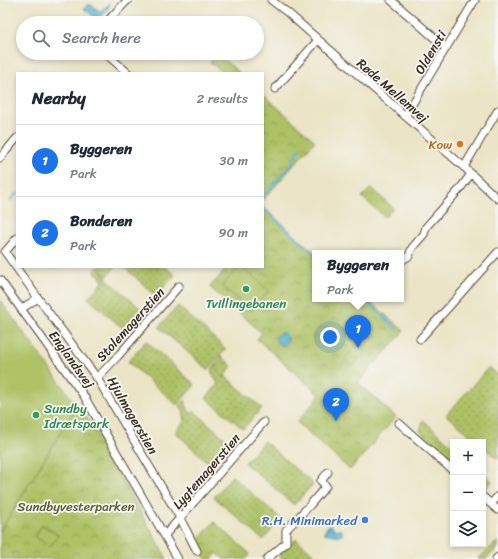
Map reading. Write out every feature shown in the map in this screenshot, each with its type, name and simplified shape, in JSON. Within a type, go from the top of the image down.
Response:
[{"type":"street","points":[[112,16],[127,0]]},
{"type":"street","name":"Røde Mellemvej","points":[[271,0],[288,13],[498,198]]},
{"type":"street","points":[[391,0],[446,48]]},
{"type":"street","name":"Oldensti","points":[[405,116],[475,0]]},
{"type":"street","points":[[275,89],[318,40]]},
{"type":"street","points":[[113,60],[127,72]]},
{"type":"street","points":[[464,167],[498,110]]},
{"type":"street","points":[[0,158],[16,139]]},
{"type":"street","points":[[404,259],[409,256],[412,248],[424,234],[426,227],[459,190],[470,174]]},
{"type":"street","name":"Hjulmagerstien","points":[[16,239],[6,252],[16,266]]},
{"type":"street","points":[[420,339],[498,252]]},
{"type":"street","name":"Hjulmagerstien","points":[[17,268],[97,378],[180,518],[197,551]]},
{"type":"street","name":"Englandsvej","points":[[0,280],[84,396],[178,559]]},
{"type":"street","name":"Stolemagerstien","points":[[97,378],[179,286]]},
{"type":"street","points":[[21,309],[38,298]]},
{"type":"street","name":"Lygtemagerstien","points":[[165,535],[264,422]]},
{"type":"street","points":[[399,423],[450,468]]},
{"type":"street","points":[[267,559],[286,544],[286,530],[326,486],[321,481],[328,472]]},
{"type":"street","points":[[491,504],[498,496]]},
{"type":"street","points":[[486,500],[498,510]]},
{"type":"green space","points":[[212,60],[224,60],[239,72],[222,72],[210,62]]},
{"type":"green space","points":[[265,96],[315,141],[264,199]]},
{"type":"green space","points":[[371,188],[393,208],[385,217],[362,197]]},
{"type":"green space","points":[[264,208],[312,250],[312,302],[370,302],[404,331],[358,383],[396,417],[350,470],[297,422],[320,395],[257,339],[262,333],[210,287],[227,268],[264,268]]},
{"type":"green space","points":[[99,268],[106,278],[142,310],[125,330],[88,298],[103,282],[100,276],[94,271]]},
{"type":"green space","points":[[99,268],[114,268],[106,278]]},
{"type":"green space","points":[[125,268],[166,268],[175,275],[156,296]]},
{"type":"green space","name":"Tvillingebanen","points":[[238,268],[243,268],[269,291],[251,311],[222,286]]},
{"type":"green space","name":"Sundby Idrætspark","points":[[0,300],[77,406],[0,531]]},
{"type":"green space","points":[[178,306],[226,349],[208,370],[159,327]]},
{"type":"green space","points":[[146,341],[195,385],[177,405],[128,362]]},
{"type":"green space","points":[[358,345],[365,352],[352,366],[344,359]]},
{"type":"green space","points":[[222,357],[232,366],[223,378],[216,364]]},
{"type":"green space","points":[[216,364],[223,378],[225,376],[262,408],[243,429],[206,398],[218,384],[211,371]]},
{"type":"green space","points":[[489,367],[498,375],[498,459],[486,449],[486,439],[474,439],[446,415]]},
{"type":"green space","points":[[185,400],[191,414],[194,411],[230,443],[211,465],[175,432],[185,421],[180,405]]},
{"type":"green space","name":"Sundbyvesterparken","points":[[77,406],[88,419],[167,559],[0,559],[0,531]]},
{"type":"green space","points":[[423,420],[450,444],[450,457],[420,431]]},
{"type":"green space","points":[[264,441],[313,484],[294,505],[245,463]]},
{"type":"green space","points":[[232,476],[281,519],[263,540],[214,497]]},
{"type":"green space","points":[[486,476],[492,481],[486,489]]},
{"type":"green space","points":[[214,522],[250,554],[246,559],[224,559],[217,553],[212,559],[207,559],[197,551],[196,542]]},
{"type":"green space","points":[[42,525],[58,535],[51,546],[35,537]]},
{"type":"green space","points":[[296,539],[319,559],[282,559],[279,555]]},
{"type":"green space","points":[[498,541],[498,548],[486,559],[478,559]]},
{"type":"water","points":[[110,4],[102,16],[93,16],[84,9],[87,5],[91,5],[100,11]]},
{"type":"water","points":[[284,333],[287,334],[287,344],[280,345],[277,344],[276,337],[277,334]]},
{"type":"water","points":[[329,525],[331,525],[334,529],[341,530],[343,534],[339,536],[324,533]]},
{"type":"waterway","points":[[264,195],[292,164],[299,149]]},
{"type":"waterway","points":[[11,200],[16,194]]},
{"type":"waterway","points":[[264,209],[312,252]]},
{"type":"waterway","points":[[367,302],[398,330]]},
{"type":"place","name":"Kow","points":[[460,144]]},
{"type":"place","name":"Tvillingebanen","points":[[246,289]]},
{"type":"place","name":"Byggeren","points":[[358,348]]},
{"type":"place","name":"Sundby Idrætspark","points":[[36,415]]},
{"type":"place","name":"Bonderen","points":[[336,421]]},
{"type":"place","name":"R.H. Minimarked","points":[[365,520]]}]
